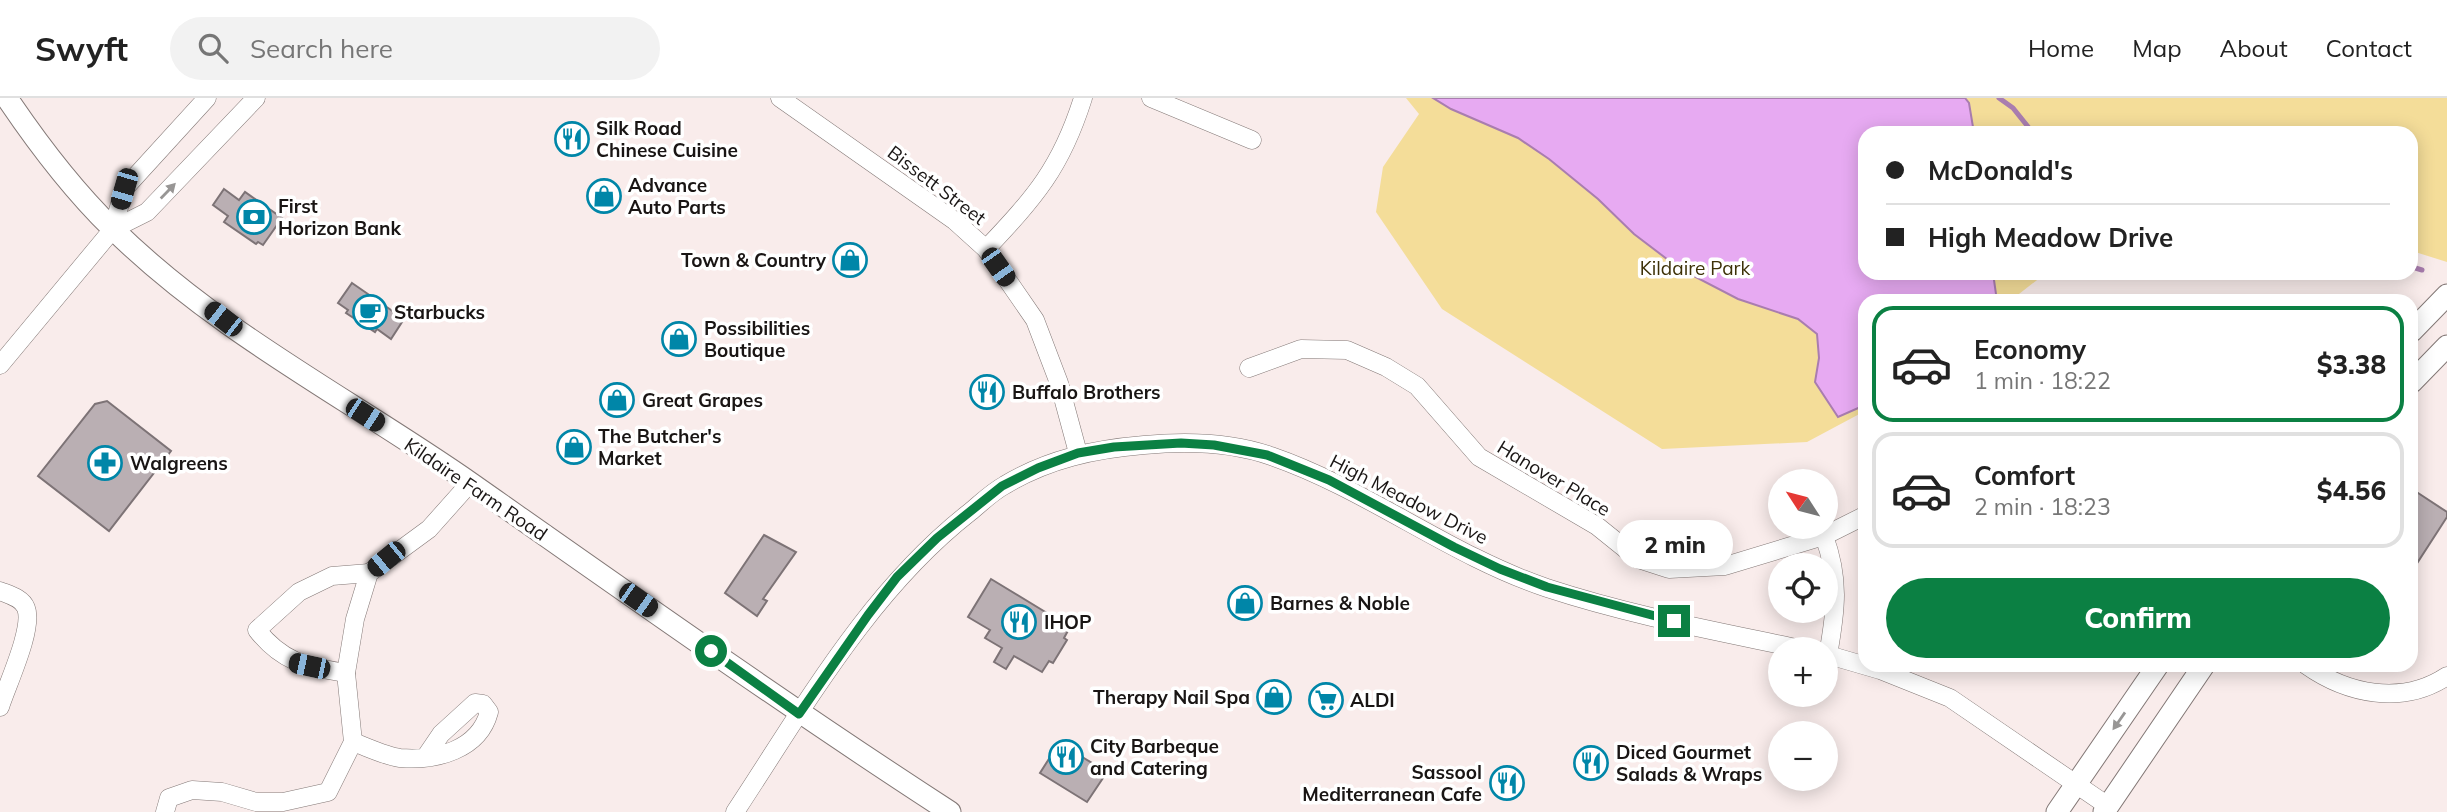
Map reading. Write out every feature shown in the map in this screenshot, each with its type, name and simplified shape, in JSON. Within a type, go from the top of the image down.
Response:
[{"type":"main road","name":"Kildaire Farm Road","points":[[7,98],[40,145],[113,229],[223,319],[470,483],[799,714],[950,812]]},
{"type":"main road","points":[[2418,325],[2447,295]]},
{"type":"main road","points":[[2418,376],[2447,346]]},
{"type":"main road","points":[[2057,812],[2153,672]]},
{"type":"main road","points":[[2106,809],[2199,672]]},
{"type":"street","points":[[113,229],[124,189],[208,98]]},
{"type":"street","points":[[0,365],[113,229],[147,212],[257,98]]},
{"type":"street","name":"Bissett Street","points":[[780,98],[955,221],[986,249],[1035,320],[1059,383],[1078,453]]},
{"type":"street","points":[[986,249],[1027,206],[1055,168],[1083,98]]},
{"type":"street","points":[[1151,98],[1252,140]]},
{"type":"street","name":"Hanover Place","points":[[1249,369],[1301,349],[1347,351],[1386,368],[1417,386],[1479,457],[1597,526],[1638,558],[1669,569],[1725,566],[1814,539]]},
{"type":"street","name":"High Meadow Drive","points":[[735,812],[868,615],[897,577],[937,538],[1002,486],[1038,468],[1078,453],[1114,447],[1181,443],[1225,446],[1267,455],[1329,480],[1454,547],[1547,587],[1697,627],[1768,642]]},
{"type":"street","points":[[346,673],[295,663],[271,648],[257,630],[299,592],[332,576],[369,573],[429,529],[470,483]]},
{"type":"street","name":"Hanover Place","points":[[1838,529],[1858,519]]},
{"type":"street","points":[[1825,539],[1836,575],[1835,610],[1830,637]]},
{"type":"street","points":[[164,812],[169,798],[192,790],[222,792],[254,807],[328,792],[353,742],[346,673],[355,619],[369,573]]},
{"type":"street","points":[[0,591],[16,597],[26,605],[29,621],[0,707]]},
{"type":"street","points":[[1838,658],[1858,664]]},
{"type":"street","points":[[1885,672],[1950,698],[2075,784],[2106,809]]},
{"type":"street","points":[[2318,672],[2341,686],[2391,694],[2426,688],[2447,676]]},
{"type":"street","points":[[353,742],[398,758],[426,756]]},
{"type":"green space","name":"Kildaire Park","points":[[1406,98],[2447,98],[2447,262],[2418,253],[2418,126],[1858,126],[1858,280],[2037,280],[2019,294],[1858,294],[1858,415],[1807,442],[1662,449],[1442,309],[1376,212],[1383,167],[1419,114]]},
{"type":"shaded area","points":[[1433,98],[1965,98],[1969,103],[1973,126],[1858,126],[1858,280],[1994,280],[1996,294],[1858,294],[1858,408],[1838,417],[1815,382],[1819,358],[1817,334],[1798,319],[1738,299],[1680,269],[1634,234],[1598,199],[1549,159],[1518,138],[1451,109]]},
{"type":"building","name":"First Horizon Bank","points":[[224,189],[239,200],[245,192],[282,218],[263,245],[258,242],[256,244],[224,222],[228,216],[213,205]]},
{"type":"building","name":"Starbucks","points":[[352,283],[404,319],[391,339],[346,313],[348,310],[338,303]]},
{"type":"building","name":"Walgreens","points":[[107,401],[171,451],[109,531],[38,476],[95,404]]},
{"type":"building","points":[[2418,493],[2447,512],[2447,517],[2418,562]]},
{"type":"building","points":[[764,535],[796,552],[763,599],[767,601],[757,616],[725,593]]},
{"type":"building","name":"IHOP","points":[[991,579],[1070,627],[1064,638],[1067,640],[1053,663],[1049,661],[1042,672],[1014,656],[1006,669],[994,662],[1002,648],[985,638],[990,630],[968,617]]},
{"type":"building","name":"City Barbeque and Catering","points":[[1059,743],[1107,772],[1087,802],[1040,773]]},
{"type":"waterway","points":[[1999,98],[2013,108],[2027,126]]},
{"type":"waterway","points":[[2418,269],[2422,270]]},
{"type":"place","name":"Silk Road Chinese Cuisine","points":[[572,139]]},
{"type":"place","name":"Advance Auto Parts","points":[[604,196]]},
{"type":"place","name":"First Horizon Bank","points":[[254,217]]},
{"type":"place","name":"Town & Country","points":[[850,260]]},
{"type":"place","name":"Starbucks","points":[[370,312]]},
{"type":"place","name":"Possibilities Boutique","points":[[679,339]]},
{"type":"place","name":"Buffalo Brothers","points":[[987,392]]},
{"type":"place","name":"Great Grapes","points":[[617,400]]},
{"type":"place","name":"The Butcher's Market","points":[[574,447]]},
{"type":"place","name":"Walgreens","points":[[105,463]]},
{"type":"place","name":"Barnes & Noble","points":[[1245,603]]},
{"type":"place","name":"IHOP","points":[[1019,622]]},
{"type":"place","name":"Therapy Nail Spa","points":[[1274,697]]},
{"type":"place","name":"ALDI","points":[[1326,700]]},
{"type":"place","name":"City Barbeque and Catering","points":[[1066,757]]},
{"type":"place","name":"Diced Gourmet Salads & Wraps","points":[[1591,763]]},
{"type":"place","name":"Sassool Mediterranean Cafe","points":[[1507,783]]},
{"type":"route","points":[[711,651],[799,714],[897,577],[937,538],[1002,486],[1038,468],[1078,453],[1114,447],[1181,443],[1246,449],[1294,464],[1500,569],[1547,587],[1674,621]]}]
